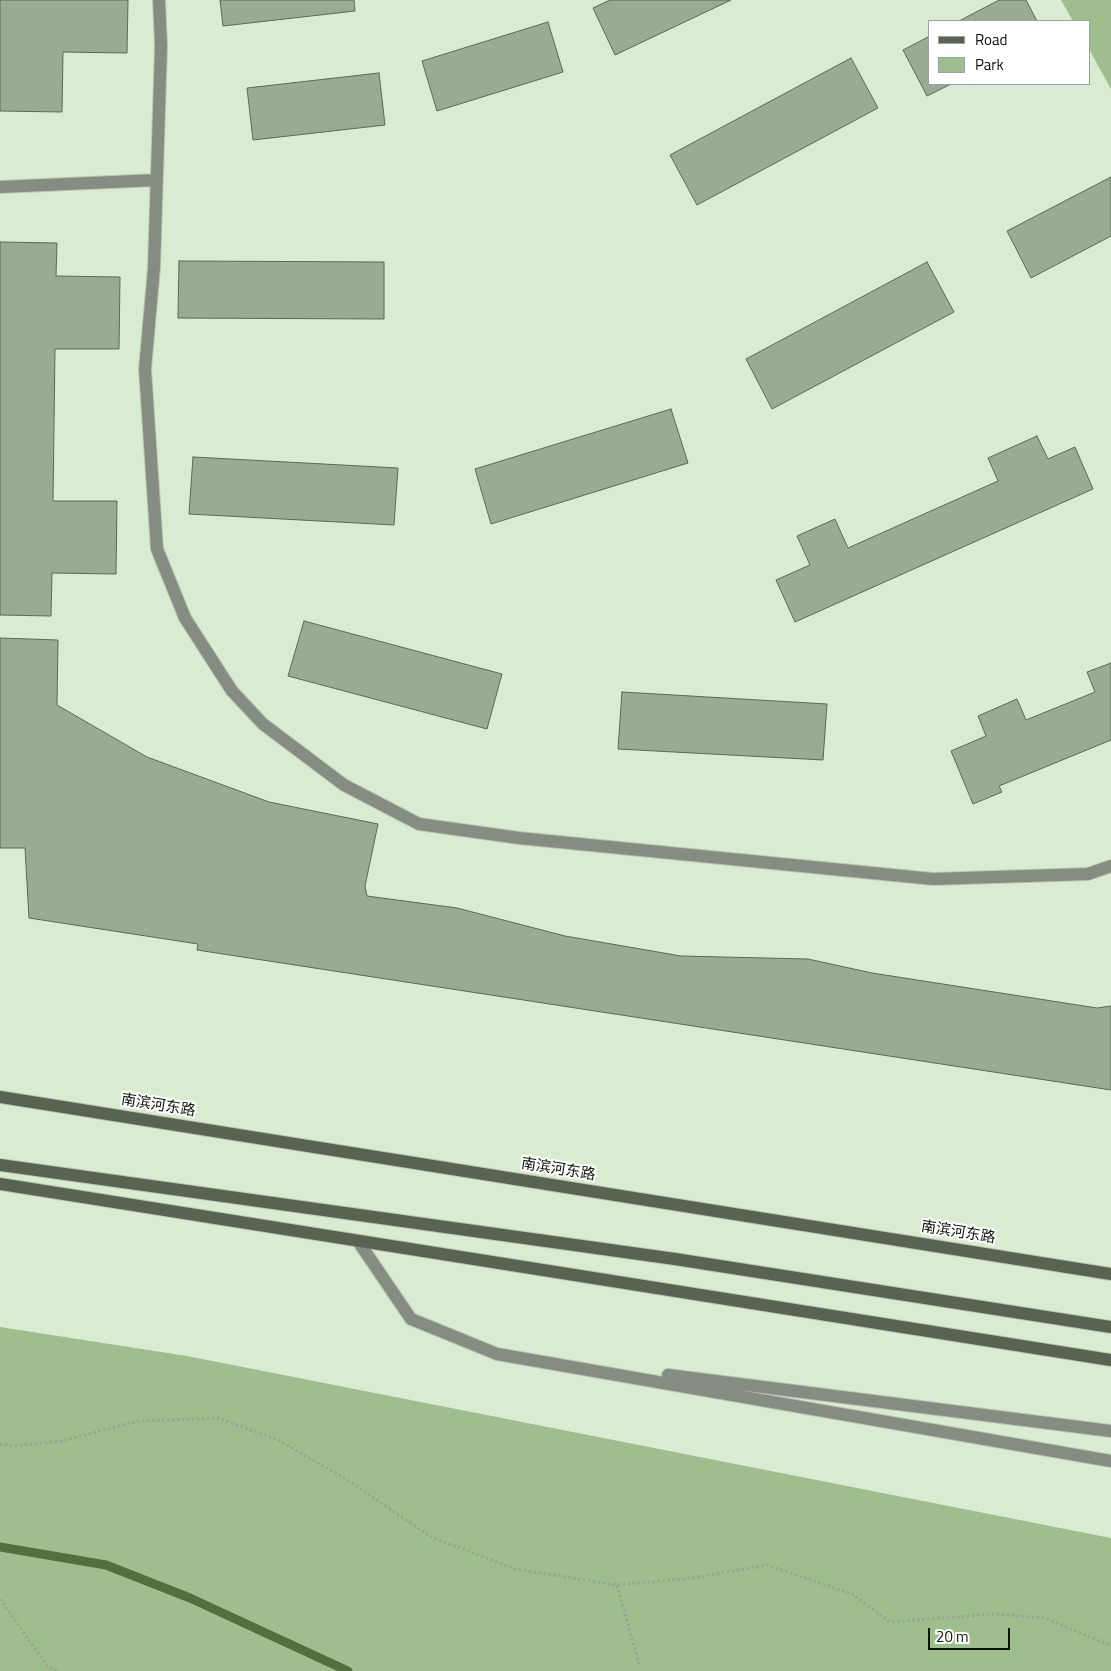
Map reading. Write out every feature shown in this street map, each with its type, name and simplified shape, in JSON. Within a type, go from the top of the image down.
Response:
[{"type":"main road","name":"南滨河东路","points":[[0,1097],[1111,1274]]},
{"type":"main road","points":[[0,1165],[675,1259],[1111,1327]]},
{"type":"main road","points":[[0,1184],[1111,1360]]},
{"type":"street","points":[[159,0],[161,46],[154,268],[145,369],[157,549],[185,618],[232,691],[263,724],[344,785],[419,824],[519,838],[933,879],[1088,874],[1111,866]]},
{"type":"street","points":[[0,188],[157,180]]},
{"type":"street","points":[[358,1241],[411,1319],[497,1354],[1111,1461]]},
{"type":"street","points":[[497,1354],[1111,1431]]},
{"type":"path","points":[[0,1444],[13,1446],[62,1441],[138,1420],[218,1418],[278,1440],[349,1481],[431,1537],[515,1570],[617,1585],[692,1578],[768,1565],[852,1594],[890,1622],[995,1614],[1045,1618],[1111,1646]]},
{"type":"path","points":[[617,1585],[639,1664]]},
{"type":"path","points":[[0,1599],[47,1666],[58,1671]]},
{"type":"green space","points":[[1061,0],[1111,0],[1111,89],[1091,53],[1091,20],[1072,20]]},
{"type":"green space","points":[[0,1327],[187,1356],[1111,1538],[1111,1671],[0,1671]]},
{"type":"building","points":[[0,0],[128,0],[127,53],[63,52],[62,112],[0,111]]},
{"type":"building","points":[[220,0],[354,0],[355,11],[223,26]]},
{"type":"building","points":[[610,0],[731,0],[615,55],[593,8]]},
{"type":"building","points":[[999,0],[1026,0],[1036,20],[961,20]]},
{"type":"building","points":[[548,22],[563,72],[437,111],[422,61]]},
{"type":"building","points":[[928,37],[928,85],[949,85],[927,96],[903,50]]},
{"type":"building","points":[[851,58],[878,108],[697,205],[670,155]]},
{"type":"building","points":[[379,73],[385,125],[253,140],[247,88]]},
{"type":"building","points":[[1111,177],[1111,236],[1031,278],[1007,231]]},
{"type":"building","points":[[0,242],[57,243],[56,276],[120,277],[119,349],[55,349],[53,501],[117,501],[116,574],[52,573],[51,616],[0,615]]},
{"type":"building","points":[[179,261],[384,262],[384,319],[178,318]]},
{"type":"building","points":[[927,262],[954,312],[772,409],[746,359]]},
{"type":"building","points":[[671,409],[688,463],[491,524],[475,469]]},
{"type":"building","points":[[1037,436],[1048,459],[1075,447],[1093,489],[795,622],[776,580],[810,565],[797,536],[835,519],[848,548],[998,481],[988,458]]},
{"type":"building","points":[[193,457],[398,468],[394,525],[189,514]]},
{"type":"building","points":[[304,621],[502,674],[487,729],[288,676]]},
{"type":"building","points":[[0,638],[58,640],[57,705],[147,757],[269,802],[378,824],[365,886],[367,896],[457,908],[565,936],[681,956],[808,959],[872,973],[1097,1008],[1111,1006],[1111,1090],[197,950],[198,944],[29,918],[25,848],[0,848]]},
{"type":"building","points":[[1111,663],[1111,740],[999,786],[1002,792],[973,804],[951,751],[986,736],[978,716],[1017,699],[1026,720],[1095,692],[1087,672]]},
{"type":"building","points":[[622,692],[827,704],[823,760],[618,749]]},
{"type":"waterway","points":[[0,1547],[106,1565],[190,1598],[348,1671]]}]
